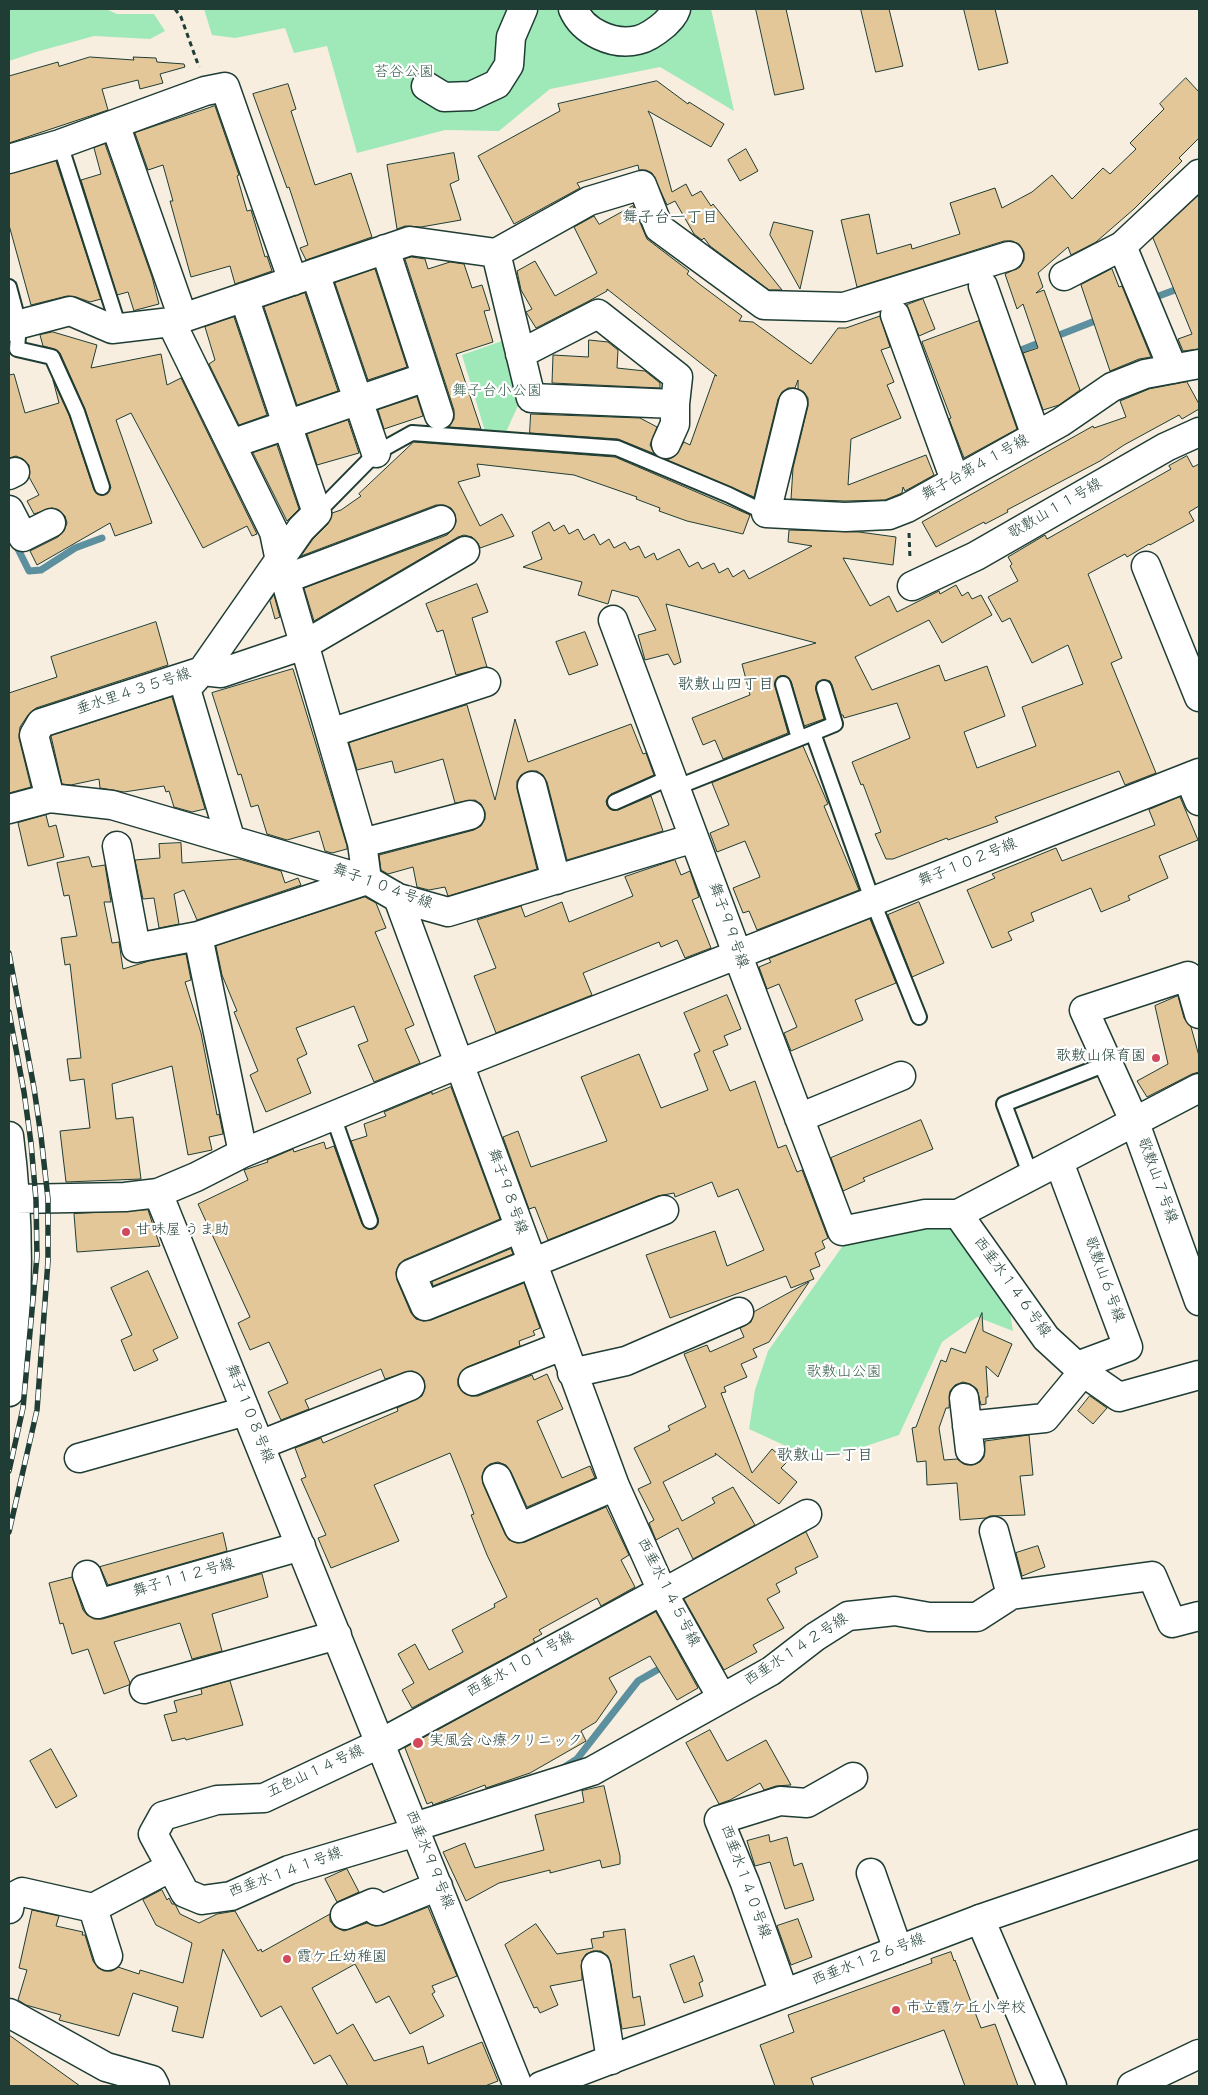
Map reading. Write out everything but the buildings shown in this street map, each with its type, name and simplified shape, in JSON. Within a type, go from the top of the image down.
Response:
[{"type":"street","points":[[426,86],[444,97],[471,96],[497,84],[509,65],[511,37],[523,9]]},
{"type":"street","points":[[573,9],[578,19],[598,35],[620,41],[639,40],[660,28],[675,14],[676,9]]},
{"type":"street","points":[[9,159],[60,144],[205,91],[226,87],[357,401],[376,453]]},
{"type":"street","points":[[115,124],[177,320],[231,444],[274,532],[282,570],[362,843],[367,880],[198,936],[136,948],[117,846]]},
{"type":"street","points":[[1064,276],[1122,246],[1199,174]]},
{"type":"street","points":[[14,325],[70,312],[112,329],[177,320],[410,241],[496,252],[589,201],[642,185],[659,228],[764,305],[844,306],[1009,256]]},
{"type":"street","points":[[1122,246],[1173,369]]},
{"type":"street","points":[[385,249],[439,415]]},
{"type":"street","points":[[496,252],[531,398],[675,404]]},
{"type":"street","points":[[983,286],[1036,436]]},
{"type":"street","points":[[244,297],[317,513]]},
{"type":"street","points":[[520,354],[598,314],[678,377],[675,424],[666,444]]},
{"type":"street","points":[[895,315],[955,480]]},
{"type":"street","name":"舞子台第４１号線","points":[[766,513],[844,517],[889,515],[907,508],[1061,422],[1112,387],[1144,374],[1199,364]]},
{"type":"street","points":[[231,444],[426,377]]},
{"type":"street","points":[[766,513],[793,403]]},
{"type":"street","name":"歌敷山１１号線","points":[[912,586],[976,556],[1166,447],[1199,432]]},
{"type":"street","points":[[9,510],[23,538],[51,523]]},
{"type":"street","name":"垂水里４３５号線","points":[[50,798],[34,735],[41,723],[202,671],[282,570],[301,529],[317,513]]},
{"type":"street","points":[[282,570],[441,520]]},
{"type":"street","points":[[230,838],[186,689],[202,671],[221,673],[304,645],[465,551]]},
{"type":"street","points":[[1146,566],[1199,697]]},
{"type":"street","name":"舞子９９号線","points":[[613,620],[842,1231],[925,1214],[958,1214]]},
{"type":"street","points":[[330,733],[486,682]]},
{"type":"street","name":"舞子１０２号線","points":[[16,1199],[126,1197],[158,1193],[196,1177],[243,1153],[459,1064],[873,902],[1196,784]]},
{"type":"street","points":[[532,786],[556,880]]},
{"type":"street","name":"舞子１０４号線","points":[[9,809],[50,798],[112,805],[230,838],[367,880],[398,898],[448,912],[694,838]]},
{"type":"street","points":[[362,843],[470,815]]},
{"type":"street","name":"舞子９８号線","points":[[398,898],[615,1486]]},
{"type":"street","points":[[198,936],[243,1153]]},
{"type":"street","name":"歌敷山７号線","points":[[1198,1293],[1135,1123],[1084,1010],[1188,976],[1199,1014]]},
{"type":"street","points":[[799,1118],[901,1076]]},
{"type":"street","points":[[958,1214],[1199,1088]]},
{"type":"street","points":[[9,1136],[16,1199],[14,1350],[9,1392]]},
{"type":"street","name":"歌敷山６号線","points":[[1059,1162],[1128,1347],[1080,1369]]},
{"type":"street","name":"舞子１０８号線","points":[[158,1193],[337,1635]]},
{"type":"street","points":[[519,1228],[411,1274],[425,1306],[664,1210]]},
{"type":"street","name":"西垂水１４６号線","points":[[958,1214],[1046,1338],[1080,1369],[1119,1397],[1199,1375]]},
{"type":"street","points":[[572,1373],[626,1361],[739,1312]]},
{"type":"street","points":[[473,1381],[562,1346]]},
{"type":"street","points":[[964,1398],[969,1438],[1044,1418],[1080,1369]]},
{"type":"street","points":[[260,1445],[410,1386]]},
{"type":"street","points":[[79,1458],[246,1411]]},
{"type":"street","points":[[497,1478],[519,1528],[615,1486]]},
{"type":"street","name":"西垂水１４５号線","points":[[615,1486],[664,1593],[722,1698]]},
{"type":"street","name":"西垂水１０１号線","points":[[381,1743],[578,1636],[654,1596],[664,1593],[807,1514]]},
{"type":"street","points":[[994,1531],[1011,1595]]},
{"type":"street","name":"舞子１１２号線","points":[[87,1574],[98,1604],[301,1546]]},
{"type":"street","name":"西垂水１４２号線","points":[[415,1829],[592,1771],[771,1671],[815,1637],[848,1616],[895,1611],[929,1617],[977,1617],[1011,1595],[1152,1576],[1172,1623],[1199,1616]]},
{"type":"street","points":[[144,1689],[337,1635]]},
{"type":"street","name":"西垂水９９号線","points":[[337,1635],[518,2086]]},
{"type":"street","name":"五色山１４号線","points":[[171,1867],[153,1834],[163,1816],[217,1800],[264,1798],[381,1743]]},
{"type":"street","name":"西垂水１４０号線","points":[[784,1993],[745,1883],[719,1820],[780,1801],[807,1803],[853,1777]]},
{"type":"street","name":"西垂水１４１号線","points":[[171,1867],[184,1893],[202,1900],[232,1896],[288,1870],[415,1829]]},
{"type":"street","name":"西垂水１２６号線","points":[[541,2086],[980,1919],[1199,1844]]},
{"type":"street","points":[[9,1909],[11,1898],[22,1892],[93,1908],[171,1867]]},
{"type":"street","points":[[871,1873],[898,1950]]},
{"type":"street","points":[[345,1915],[373,1903],[377,1911],[438,1886]]},
{"type":"street","points":[[93,1908],[108,1956]]},
{"type":"street","points":[[980,1919],[1052,2086]]},
{"type":"street","points":[[596,1966],[590,1998],[611,2060]]},
{"type":"street","points":[[9,2014],[106,2067],[152,2080],[156,2086]]},
{"type":"street","points":[[1132,2086],[1199,2054]]},
{"type":"lane","points":[[60,144],[119,328]]},
{"type":"lane","points":[[9,287],[17,349],[52,358],[77,412],[102,487]]},
{"type":"lane","points":[[317,513],[376,453],[412,433],[617,448],[729,495],[766,513]]},
{"type":"lane","points":[[783,684],[799,738]]},
{"type":"lane","points":[[615,802],[835,724],[824,688]]},
{"type":"lane","points":[[813,733],[873,902],[918,1017]]},
{"type":"lane","points":[[1031,1176],[1004,1104],[1109,1063]]},
{"type":"lane","points":[[333,1116],[370,1221]]},
{"type":"path","points":[[175,9],[181,17],[200,68],[205,91]]},
{"type":"path","points":[[907,508],[912,586]]},
{"type":"green space","points":[[9,9],[106,9],[117,14],[154,14],[165,31],[150,39],[94,36],[9,61]]},
{"type":"green space","name":"苔谷公園","points":[[204,9],[711,9],[734,111],[660,67],[550,89],[499,131],[445,130],[357,153],[327,46],[294,53],[285,28],[235,38],[212,35]]},
{"type":"green space","name":"舞子台小公園","points":[[502,341],[521,399],[506,432],[485,431],[462,355]]},
{"type":"green space","name":"歌敷山公園","points":[[939,1220],[954,1225],[990,1279],[1010,1312],[1013,1331],[977,1317],[942,1342],[899,1435],[839,1455],[812,1458],[749,1429],[755,1390],[768,1351],[847,1240]]},
{"type":"waterway","points":[[1156,297],[1199,281]]},
{"type":"waterway","points":[[1021,350],[1100,319]]},
{"type":"waterway","points":[[14,541],[29,571],[41,570],[75,548],[102,538]]},
{"type":"waterway","points":[[563,1768],[577,1759],[638,1681],[685,1654]]},
{"type":"railway","points":[[9,953],[34,1088],[48,1199],[48,1261],[37,1410],[9,1532]]},
{"type":"railway","points":[[9,1012],[24,1092],[31,1143],[36,1200],[37,1256],[23,1408],[9,1471]]},
{"type":"place","name":"歌敷山保育園","points":[[1156,1058]]},
{"type":"place","name":"甘味屋 うま助","points":[[126,1232]]},
{"type":"place","name":"実風会 心療クリニック","points":[[418,1743]]},
{"type":"place","name":"霞ケ丘幼稚園","points":[[287,1959]]},
{"type":"place","name":"市立霞ケ丘小学校","points":[[896,2010]]},
{"type":"district","name":"舞子台一丁目","points":[[670,220]]},
{"type":"district","name":"歌敷山四丁目","points":[[726,687]]},
{"type":"district","name":"歌敷山一丁目","points":[[825,1458]]}]
